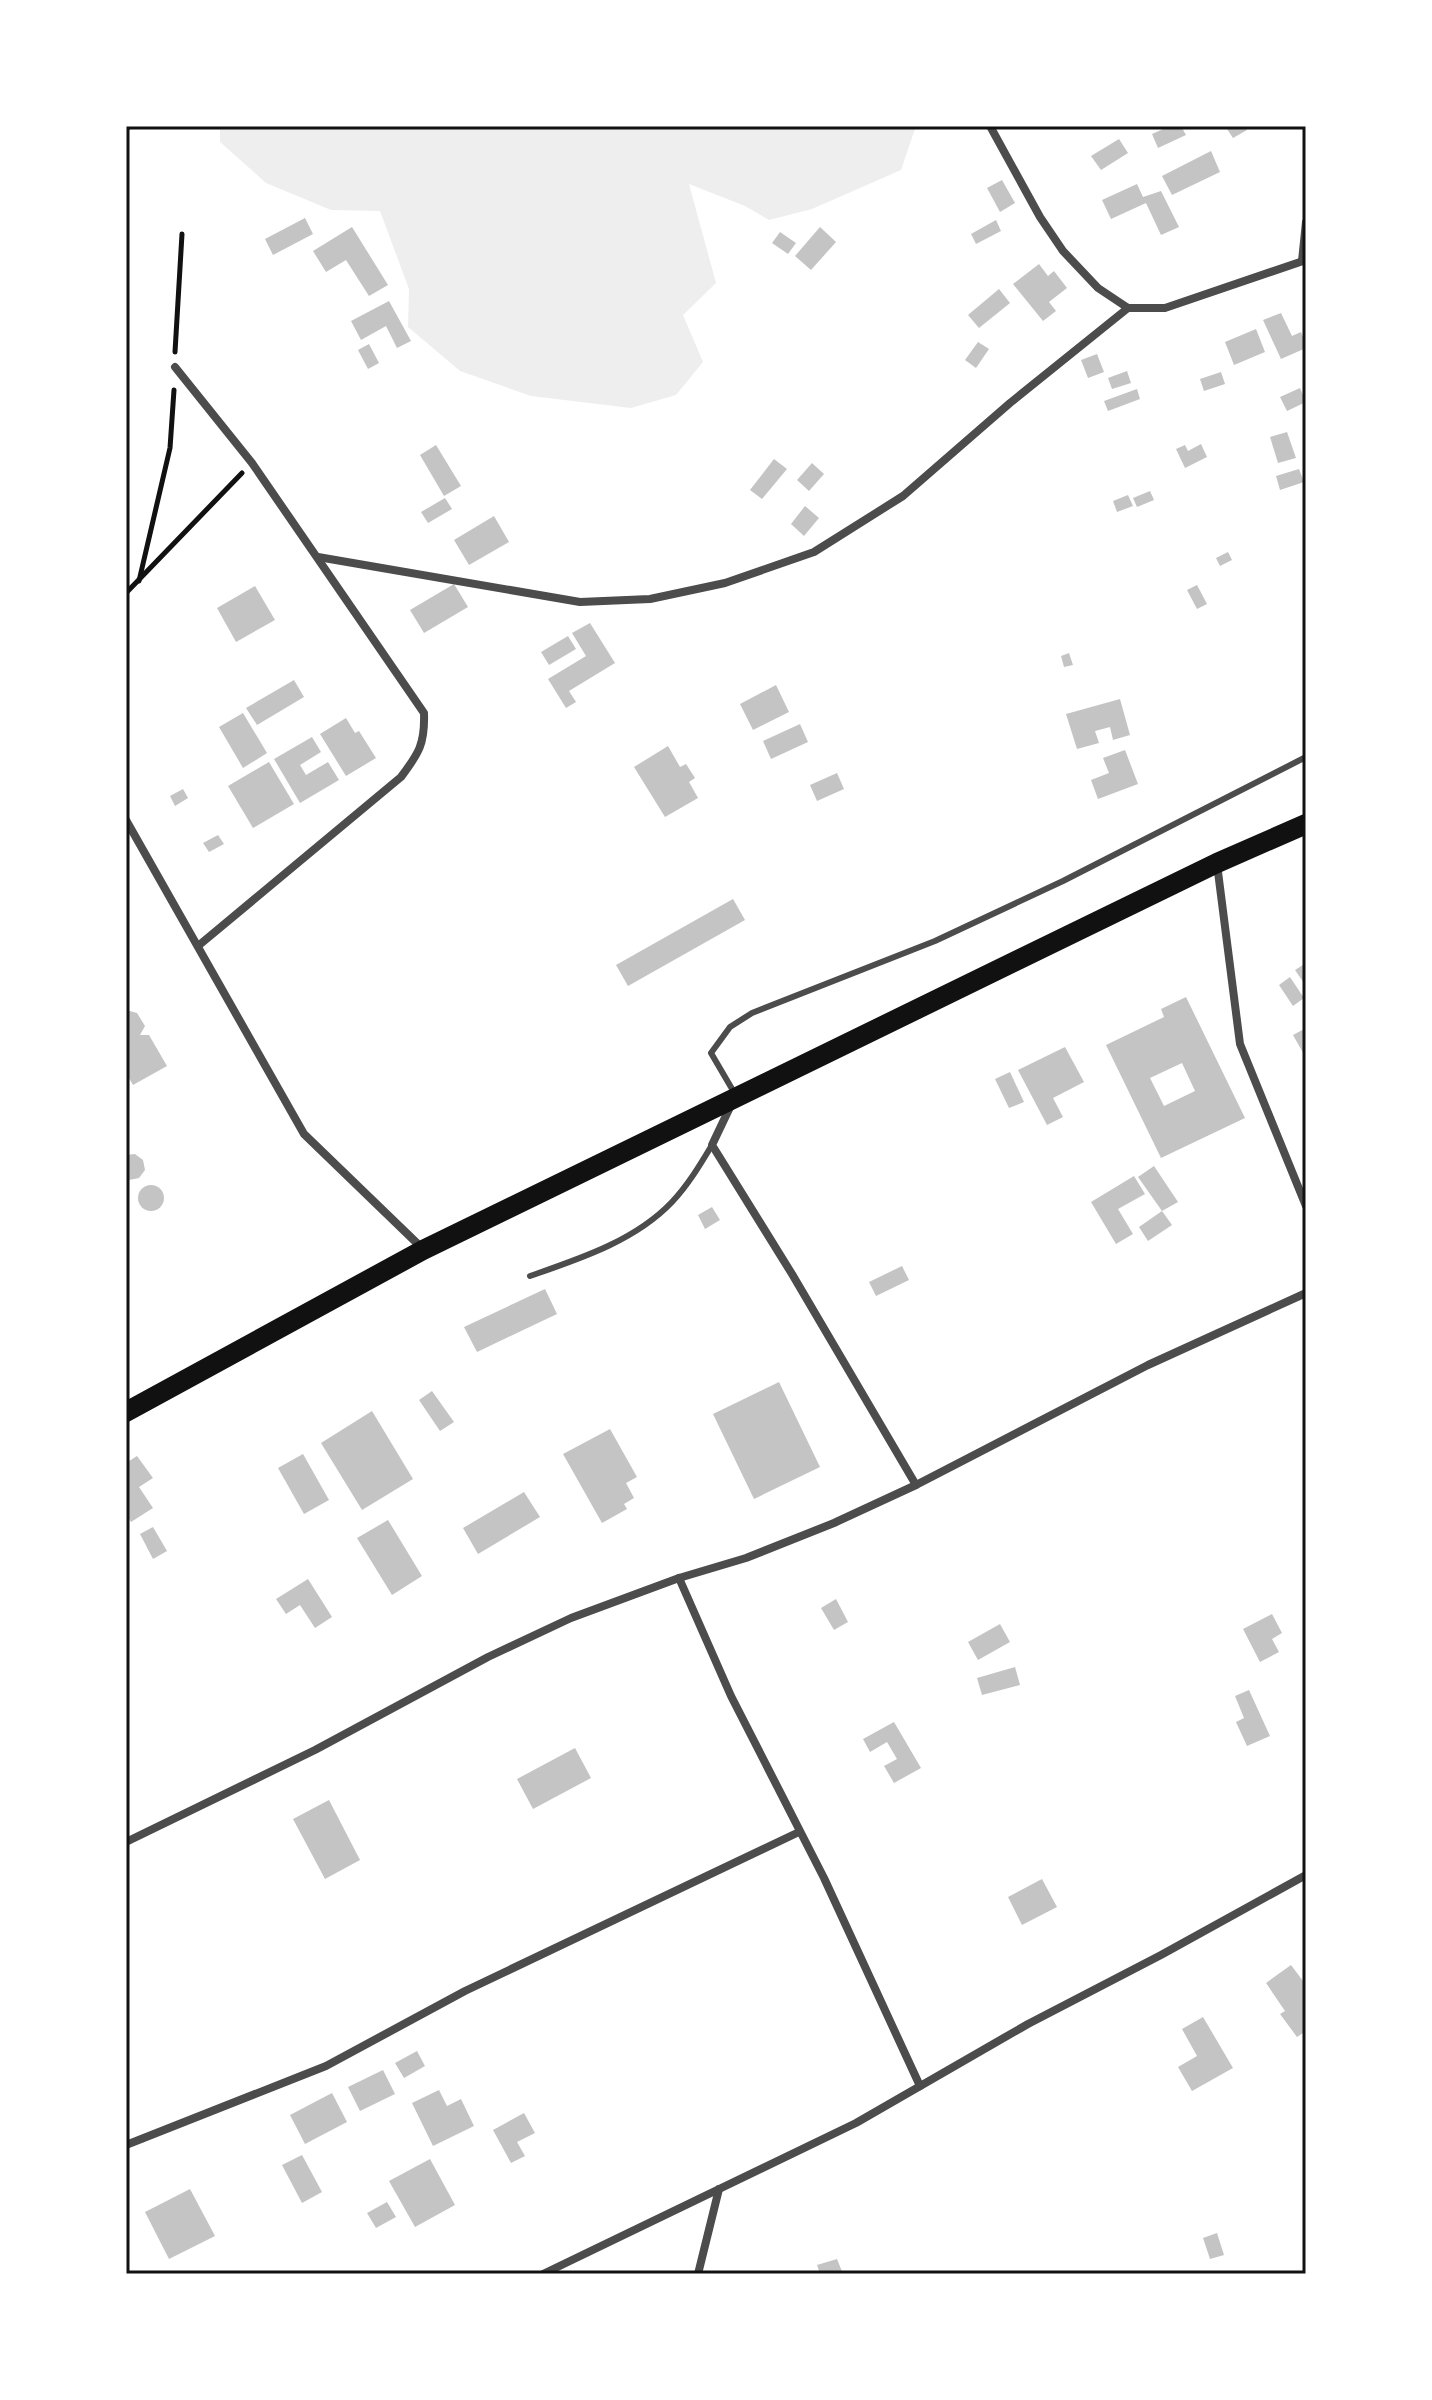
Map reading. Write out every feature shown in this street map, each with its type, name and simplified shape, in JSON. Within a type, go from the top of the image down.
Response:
[{"type":"highway","points":[[126,1412],[423,1250],[736,1095],[1217,863],[1306,824]]},
{"type":"street","points":[[990,126],[1040,217],[1063,251],[1098,288],[1128,308],[1165,308],[1304,260],[1306,222]]},
{"type":"street","points":[[318,557],[580,602],[650,599],[725,583],[814,552],[903,496],[949,454],[1128,308]]},
{"type":"street","points":[[175,367],[252,463],[424,713],[425,739],[401,777],[198,946]]},
{"type":"street","points":[[126,820],[304,1134],[423,1250]]},
{"type":"street","points":[[1217,863],[1240,1044],[1306,1206]]},
{"type":"street","points":[[736,1095],[712,1145],[916,1485]]},
{"type":"street","points":[[126,1842],[315,1750],[488,1657],[571,1618],[679,1578],[746,1558],[834,1523],[916,1485],[1148,1365],[1306,1293]]},
{"type":"street","points":[[679,1578],[725,1684],[824,1878],[920,2086]]},
{"type":"street","points":[[126,2145],[326,2066],[465,1991],[799,1832]]},
{"type":"street","points":[[543,2274],[856,2123],[1028,2024],[1306,1875]]},
{"type":"street","points":[[698,2274],[719,2189]]},
{"type":"lane","points":[[736,1095],[711,1053],[730,1027],[752,1013],[935,941],[1077,874],[1306,757]]},
{"type":"lane","points":[[530,1276],[575,1260],[649,1223],[673,1201],[712,1145]]},
{"type":"path","points":[[139,581],[170,448],[182,234]]},
{"type":"path","points":[[126,593],[252,463]]},
{"type":"shaded area","points":[[220,126],[916,126],[901,170],[812,209],[769,220],[745,206],[689,184],[716,283],[683,315],[703,362],[676,395],[631,408],[531,396],[460,371],[408,327],[409,289],[380,211],[331,210],[266,183],[220,142]]},
{"type":"building","points":[[1170,126],[1181,126],[1186,135],[1158,148],[1152,134]]},
{"type":"building","points":[[1225,126],[1244,126],[1247,130],[1233,138]]},
{"type":"building","points":[[1119,139],[1128,153],[1101,170],[1091,156]]},
{"type":"building","points":[[1211,151],[1220,172],[1172,195],[1162,176]]},
{"type":"building","points":[[1002,180],[1015,203],[1000,212],[987,188]]},
{"type":"building","points":[[1137,184],[1143,197],[1161,191],[1179,227],[1161,235],[1146,203],[1111,219],[1102,200]]},
{"type":"building","points":[[305,218],[313,234],[273,255],[265,239]]},
{"type":"building","points":[[996,220],[1001,231],[976,244],[971,234]]},
{"type":"building","points":[[352,227],[388,285],[369,296],[346,260],[326,272],[313,251]]},
{"type":"building","points":[[820,227],[836,242],[811,270],[795,256]]},
{"type":"building","points":[[780,232],[796,243],[788,254],[772,243]]},
{"type":"building","points":[[1039,264],[1048,276],[1054,271],[1067,288],[1049,302],[1056,311],[1043,321],[1013,284]]},
{"type":"building","points":[[999,289],[1010,303],[979,328],[968,315]]},
{"type":"building","points":[[389,301],[411,341],[397,348],[386,326],[361,340],[351,321]]},
{"type":"building","points":[[1281,313],[1292,336],[1301,332],[1306,348],[1281,359],[1263,320]]},
{"type":"building","points":[[1256,329],[1265,352],[1234,365],[1225,342]]},
{"type":"building","points":[[978,342],[989,349],[976,368],[965,360]]},
{"type":"building","points":[[369,344],[379,363],[368,369],[358,350]]},
{"type":"building","points":[[1097,354],[1104,372],[1088,378],[1081,360]]},
{"type":"building","points":[[1127,371],[1131,383],[1112,389],[1108,378]]},
{"type":"building","points":[[1221,372],[1225,384],[1204,391],[1200,379]]},
{"type":"building","points":[[1300,388],[1306,402],[1287,411],[1280,397]]},
{"type":"building","points":[[1137,389],[1140,399],[1108,411],[1104,401]]},
{"type":"building","points":[[1287,432],[1296,458],[1278,463],[1270,437]]},
{"type":"building","points":[[1201,444],[1207,457],[1185,468],[1176,449],[1185,445],[1188,451]]},
{"type":"building","points":[[436,445],[461,486],[444,496],[420,455]]},
{"type":"building","points":[[774,459],[787,469],[762,499],[750,490]]},
{"type":"building","points":[[812,463],[824,474],[809,491],[797,480]]},
{"type":"building","points":[[1299,469],[1304,482],[1280,490],[1276,476]]},
{"type":"building","points":[[1150,491],[1154,500],[1137,507],[1133,498]]},
{"type":"building","points":[[1128,495],[1133,506],[1117,512],[1113,501]]},
{"type":"building","points":[[445,498],[452,509],[428,523],[421,512]]},
{"type":"building","points":[[805,506],[819,518],[804,536],[791,524]]},
{"type":"building","points":[[494,516],[509,542],[469,565],[454,540]]},
{"type":"building","points":[[1228,552],[1232,560],[1220,566],[1216,558]]},
{"type":"building","points":[[454,584],[468,607],[424,633],[410,610]]},
{"type":"building","points":[[1197,585],[1207,604],[1197,609],[1187,590]]},
{"type":"building","points":[[255,586],[275,620],[236,642],[217,608]]},
{"type":"building","points":[[590,623],[615,663],[569,691],[576,702],[566,708],[548,679],[586,656],[572,633]]},
{"type":"building","points":[[568,636],[576,649],[549,665],[541,652]]},
{"type":"building","points":[[1069,653],[1073,665],[1064,667],[1061,656]]},
{"type":"building","points":[[294,680],[304,697],[257,725],[246,708]]},
{"type":"building","points":[[776,685],[789,712],[753,730],[740,704]]},
{"type":"building","points":[[1120,699],[1130,735],[1113,740],[1110,727],[1095,731],[1099,743],[1077,749],[1066,714]]},
{"type":"building","points":[[243,713],[267,753],[243,768],[219,727]]},
{"type":"building","points":[[346,718],[355,733],[359,731],[376,758],[346,776],[320,734]]},
{"type":"building","points":[[800,724],[808,742],[771,759],[763,741]]},
{"type":"building","points":[[312,737],[321,752],[300,765],[306,775],[328,762],[339,780],[300,803],[274,759]]},
{"type":"building","points":[[668,746],[680,767],[686,764],[695,778],[689,782],[698,798],[665,817],[634,767]]},
{"type":"building","points":[[1125,750],[1138,784],[1098,799],[1091,780],[1109,773],[1103,758]]},
{"type":"building","points":[[269,762],[294,804],[253,828],[228,786]]},
{"type":"building","points":[[837,773],[844,789],[817,801],[810,785]]},
{"type":"building","points":[[183,789],[188,798],[175,806],[170,796]]},
{"type":"building","points":[[218,835],[224,844],[209,852],[203,843]]},
{"type":"building","points":[[733,899],[745,920],[628,986],[616,965]]},
{"type":"building","points":[[1306,963],[1306,986],[1295,970]]},
{"type":"building","points":[[1290,977],[1304,998],[1293,1006],[1279,985]]},
{"type":"building","points":[[1186,997],[1245,1118],[1161,1158],[1106,1045],[1164,1017],[1161,1009]],"holes":[[[1182,1063],[1195,1091],[1164,1106],[1150,1078]]]},
{"type":"building","points":[[126,1010],[137,1013],[145,1026],[140,1035],[149,1035],[167,1066],[133,1085],[126,1073]]},
{"type":"building","points":[[1306,1028],[1306,1058],[1293,1035]]},
{"type":"building","points":[[1065,1047],[1084,1082],[1053,1098],[1063,1117],[1047,1125],[1018,1070]]},
{"type":"building","points":[[1010,1072],[1024,1102],[1009,1108],[995,1079]]},
{"type":"building","points":[[135,1154],[143,1160],[145,1170],[139,1178],[129,1180],[126,1178],[126,1155]]},
{"type":"building","points":[[1154,1166],[1178,1202],[1162,1211],[1138,1177]]},
{"type":"building","points":[[1134,1176],[1145,1194],[1118,1209],[1133,1234],[1116,1244],[1091,1202]]},
{"type":"building","points":[[151,1185],[160,1189],[164,1198],[160,1207],[151,1211],[142,1207],[138,1198],[142,1189]]},
{"type":"building","points":[[712,1207],[720,1220],[705,1229],[698,1215]]},
{"type":"building","points":[[1162,1211],[1172,1225],[1148,1241],[1139,1227]]},
{"type":"building","points":[[902,1266],[909,1280],[876,1296],[869,1282]]},
{"type":"building","points":[[545,1289],[557,1314],[477,1352],[464,1327]]},
{"type":"building","points":[[779,1382],[820,1467],[754,1499],[713,1414]]},
{"type":"building","points":[[432,1391],[454,1422],[440,1431],[419,1400]]},
{"type":"building","points":[[372,1411],[413,1479],[362,1510],[321,1443]]},
{"type":"building","points":[[610,1429],[637,1477],[626,1483],[634,1498],[624,1504],[627,1509],[602,1523],[563,1454]]},
{"type":"building","points":[[303,1454],[329,1500],[304,1514],[278,1468]]},
{"type":"building","points":[[137,1456],[153,1478],[139,1487],[153,1508],[131,1522],[126,1515],[126,1463]]},
{"type":"building","points":[[524,1492],[540,1517],[478,1554],[463,1528]]},
{"type":"building","points":[[388,1520],[422,1576],[392,1595],[357,1538]]},
{"type":"building","points":[[153,1527],[167,1551],[153,1559],[140,1534]]},
{"type":"building","points":[[308,1579],[332,1617],[315,1628],[300,1605],[286,1614],[276,1599]]},
{"type":"building","points":[[836,1599],[848,1622],[834,1630],[821,1608]]},
{"type":"building","points":[[1272,1614],[1282,1633],[1272,1639],[1279,1652],[1260,1662],[1243,1629]]},
{"type":"building","points":[[1000,1624],[1010,1642],[978,1660],[968,1642]]},
{"type":"building","points":[[1015,1667],[1020,1685],[982,1695],[977,1678]]},
{"type":"building","points":[[1249,1690],[1270,1736],[1247,1746],[1236,1722],[1244,1718],[1235,1696]]},
{"type":"building","points":[[894,1722],[921,1768],[894,1783],[884,1766],[897,1759],[887,1742],[870,1752],[863,1739]]},
{"type":"building","points":[[575,1748],[591,1778],[533,1809],[517,1779]]},
{"type":"building","points":[[329,1800],[360,1860],[325,1879],[293,1819]]},
{"type":"building","points":[[1042,1879],[1057,1907],[1022,1925],[1008,1897]]},
{"type":"building","points":[[1291,1965],[1306,1985],[1306,2031],[1297,2037],[1280,2014],[1285,2011],[1266,1983]]},
{"type":"building","points":[[1203,2017],[1233,2068],[1192,2091],[1178,2067],[1197,2056],[1182,2029]]},
{"type":"building","points":[[417,2051],[425,2066],[404,2078],[395,2063]]},
{"type":"building","points":[[383,2070],[395,2094],[360,2111],[348,2087]]},
{"type":"building","points":[[439,2090],[447,2106],[461,2099],[474,2126],[433,2146],[412,2103]]},
{"type":"building","points":[[332,2093],[347,2122],[305,2144],[290,2115]]},
{"type":"building","points":[[524,2113],[535,2133],[517,2142],[525,2156],[511,2163],[493,2130]]},
{"type":"building","points":[[302,2155],[322,2192],[302,2203],[282,2165]]},
{"type":"building","points":[[430,2159],[455,2205],[415,2227],[389,2181]]},
{"type":"building","points":[[190,2189],[215,2236],[169,2259],[145,2212]]},
{"type":"building","points":[[387,2202],[396,2217],[376,2228],[367,2213]]},
{"type":"building","points":[[1217,2233],[1224,2255],[1210,2259],[1203,2238]]},
{"type":"building","points":[[837,2259],[843,2274],[820,2274],[817,2265]]}]
